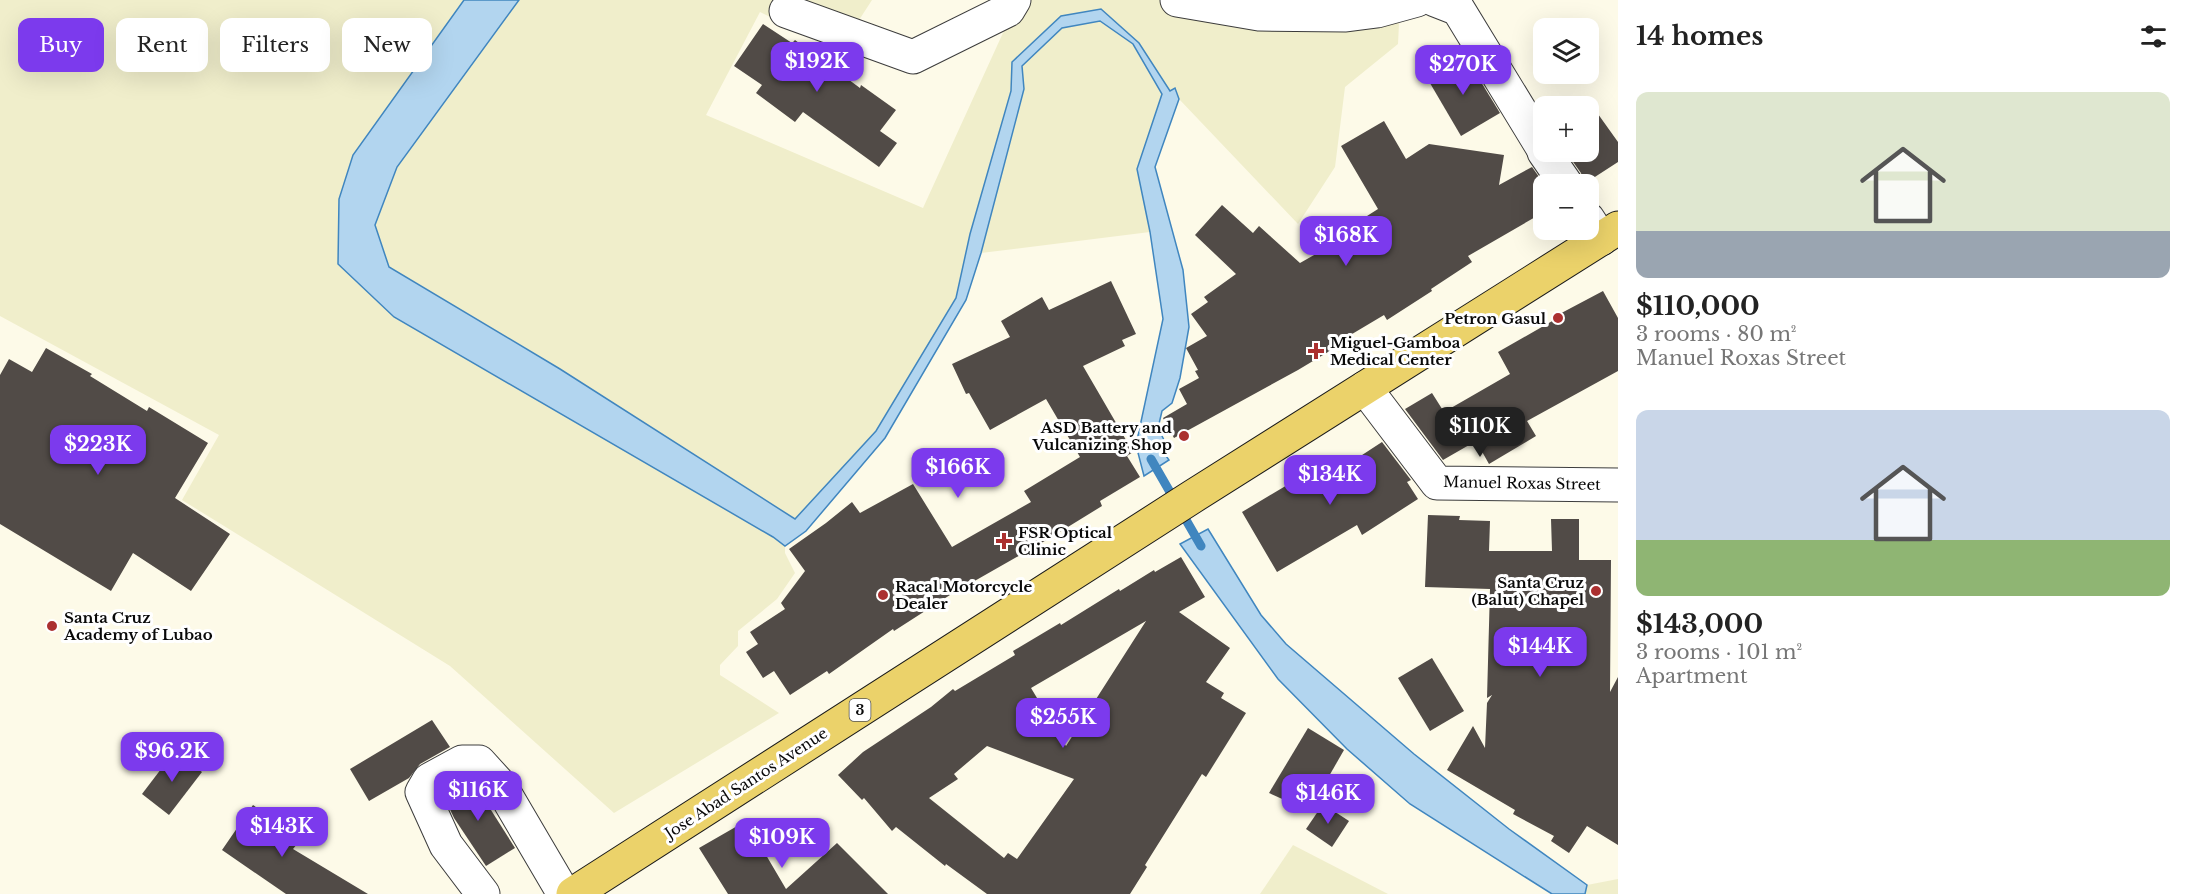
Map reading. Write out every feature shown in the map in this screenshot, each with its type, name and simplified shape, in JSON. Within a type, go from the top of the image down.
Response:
[{"type":"main road","name":"Jose Abad Santos Avenue","points":[[573,894],[1147,525],[1365,388],[1603,229]]},
{"type":"street","points":[[786,11],[913,57],[1008,10],[1014,0]]},
{"type":"street","points":[[1176,0],[1259,14],[1346,15],[1377,11],[1417,0]]},
{"type":"street","points":[[1436,0],[1458,9],[1533,133]]},
{"type":"street","name":"Manuel Roxas Street","points":[[1365,388],[1437,483],[1618,485]]},
{"type":"street","points":[[483,894],[446,846],[422,792],[429,780],[462,762],[479,762],[500,785],[564,894]]},
{"type":"shaded area","points":[[0,0],[464,0],[432,45],[432,18],[342,18],[342,72],[412,72],[353,155],[338,264],[394,317],[785,546],[785,553],[795,573],[777,599],[738,631],[738,646],[720,665],[720,675],[779,713],[614,813],[450,666],[182,500],[219,435],[0,316]]},
{"type":"shaded area","points":[[519,0],[872,0],[839,51],[760,12],[706,115],[923,208],[1018,0],[1404,0],[1400,3],[1398,44],[1345,87],[1335,167],[1298,224],[1179,99],[1175,89],[1170,92],[1139,43],[1101,9],[1061,16],[1012,62],[1011,91],[970,234],[956,298],[876,431],[795,519],[560,369],[389,267],[375,225],[397,167]]},
{"type":"shaded area","points":[[1100,21],[1133,44],[1162,94],[1137,169],[1150,232],[981,253],[1024,89],[1022,66],[1062,28]]},
{"type":"shaded area","points":[[1293,845],[1388,894],[1260,894]]},
{"type":"shaded area","points":[[1618,879],[1618,894],[1585,894],[1587,885]]},
{"type":"water","points":[[464,0],[519,0],[397,167],[375,225],[389,267],[560,369],[795,519],[876,431],[956,298],[970,234],[1011,91],[1012,62],[1061,16],[1101,9],[1139,43],[1170,91],[1175,88],[1179,99],[1155,167],[1183,270],[1189,327],[1180,378],[1172,403],[1162,411],[1158,428],[1165,442],[1159,446],[1169,460],[1144,476],[1136,445],[1163,319],[1150,232],[1137,169],[1162,94],[1133,44],[1100,21],[1062,28],[1022,66],[1024,89],[981,253],[966,300],[885,438],[806,531],[785,546],[394,317],[338,264],[339,199],[353,155],[412,72],[432,72],[432,45]]},
{"type":"water","points":[[1208,529],[1261,615],[1286,644],[1414,754],[1509,829],[1587,885],[1585,894],[1552,894],[1410,804],[1347,749],[1278,679],[1180,544]]},
{"type":"building","points":[[763,24],[792,43],[795,40],[860,88],[861,85],[896,110],[880,131],[897,143],[879,167],[803,112],[795,122],[756,93],[762,85],[734,66]]},
{"type":"building","points":[[1465,56],[1500,113],[1461,136],[1427,78]]},
{"type":"building","points":[[1599,115],[1618,142],[1618,162],[1599,174],[1581,173],[1573,162],[1599,162]]},
{"type":"building","points":[[1384,121],[1406,159],[1429,144],[1504,155],[1499,185],[1532,167],[1537,174],[1533,174],[1533,218],[1468,256],[1472,262],[1387,320],[1384,315],[1298,370],[1174,438],[1163,418],[1187,404],[1179,389],[1199,378],[1195,371],[1198,370],[1186,348],[1207,336],[1191,314],[1208,302],[1204,297],[1236,274],[1195,235],[1222,205],[1253,233],[1259,226],[1300,263],[1337,242],[1334,237],[1378,209],[1341,146]]},
{"type":"building","points":[[1111,281],[1136,334],[1122,340],[1125,346],[1083,366],[1133,452],[1127,456],[1140,477],[1100,501],[1102,506],[950,595],[894,631],[893,629],[829,674],[827,671],[790,695],[774,671],[763,678],[746,652],[758,644],[750,632],[785,609],[781,603],[805,571],[789,549],[852,502],[860,513],[913,484],[952,547],[1031,502],[1024,491],[1080,457],[1046,399],[990,430],[969,393],[966,394],[952,364],[1010,337],[1001,321],[1042,297],[1049,310]]},
{"type":"building","points":[[1603,291],[1618,318],[1618,371],[1527,421],[1536,436],[1489,464],[1476,441],[1443,460],[1405,409],[1432,393],[1444,412],[1510,374],[1498,352],[1554,320],[1552,318]]},
{"type":"building","points":[[46,348],[92,374],[90,376],[147,411],[149,407],[208,443],[175,498],[230,534],[191,591],[133,553],[111,591],[0,524],[0,375],[9,359],[32,372]]},
{"type":"building","points":[[1382,442],[1411,480],[1407,482],[1418,499],[1362,535],[1357,525],[1277,572],[1242,512],[1328,462],[1336,472]]},
{"type":"building","points":[[1428,515],[1460,516],[1459,520],[1490,521],[1489,551],[1552,551],[1551,519],[1579,519],[1579,560],[1611,560],[1610,692],[1618,677],[1618,845],[1587,826],[1569,853],[1551,841],[1554,836],[1513,814],[1515,810],[1447,770],[1473,726],[1485,748],[1487,703],[1492,695],[1487,698],[1490,589],[1425,587]]},
{"type":"building","points":[[1181,557],[1205,597],[1179,612],[1230,648],[1206,682],[1224,693],[1221,698],[1246,713],[1206,777],[1202,774],[1145,865],[1147,867],[1130,894],[987,894],[946,864],[945,866],[896,827],[892,831],[864,798],[862,800],[838,775],[863,752],[931,707],[953,689],[955,691],[1015,655],[1013,651],[1060,623],[1061,625],[1154,570],[1155,572]],"holes":[[[1146,621],[1066,746],[1031,688]],[[987,746],[1074,779],[1017,859],[1008,853],[1004,858],[929,798],[958,779],[954,774]]]},
{"type":"building","points":[[1432,658],[1464,711],[1430,731],[1398,678]]},
{"type":"building","points":[[432,720],[450,747],[420,764],[409,778],[369,801],[350,769]]},
{"type":"building","points":[[1308,728],[1344,750],[1309,811],[1269,793]]},
{"type":"building","points":[[174,752],[202,772],[169,815],[142,794]]},
{"type":"building","points":[[471,781],[477,788],[515,848],[486,866],[454,818],[443,794]]},
{"type":"building","points":[[1323,804],[1349,821],[1332,847],[1306,829]]},
{"type":"building","points":[[253,805],[302,838],[293,849],[368,894],[286,894],[222,850]]},
{"type":"building","points":[[746,821],[786,889],[837,843],[888,894],[728,894],[699,848]]},
{"type":"waterway","points":[[1151,459],[1201,546]]},
{"type":"place","name":"Petron Gasul","points":[[1558,318]]},
{"type":"place","name":"Miguel-Gamboa Medical Center","points":[[1316,351]]},
{"type":"place","name":"ASD Battery and Vulcanizing Shop","points":[[1184,436]]},
{"type":"place","name":"FSR Optical Clinic","points":[[1004,541]]},
{"type":"place","name":"Santa Cruz (Balut) Chapel","points":[[1596,591]]},
{"type":"place","name":"Racal Motorcycle Dealer","points":[[883,595]]},
{"type":"place","name":"Santa Cruz Academy of Lubao","points":[[52,626]]}]
